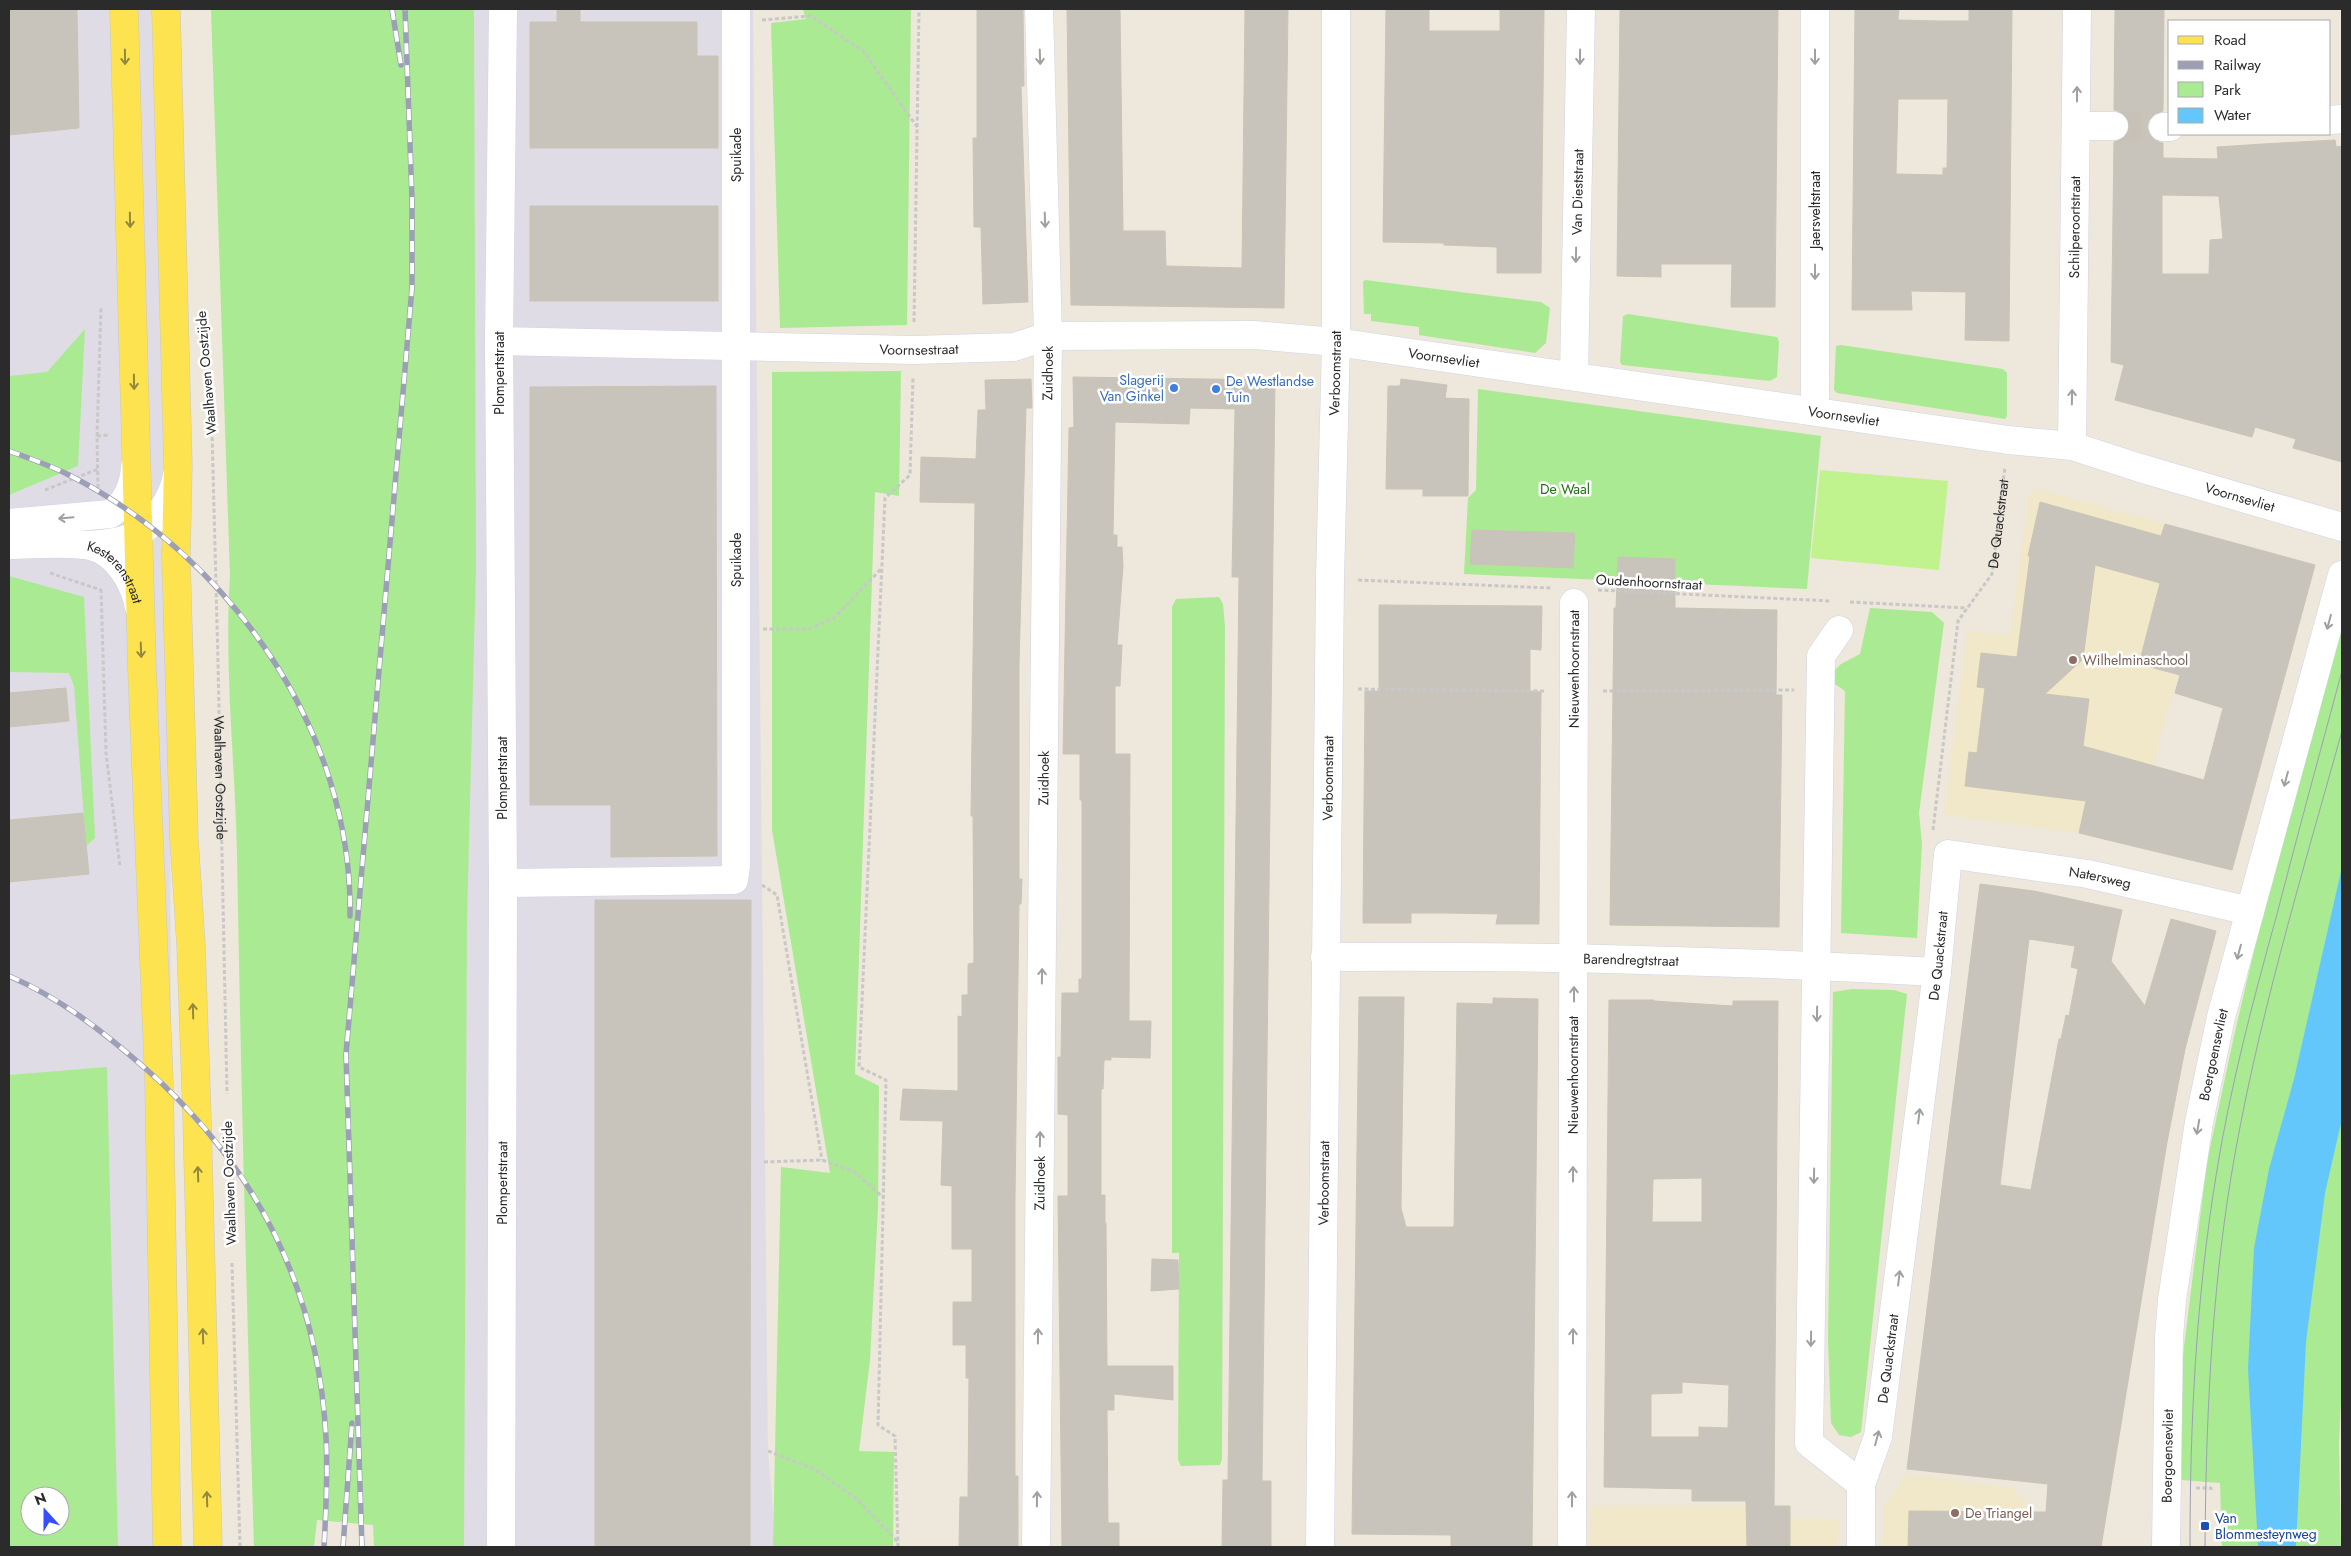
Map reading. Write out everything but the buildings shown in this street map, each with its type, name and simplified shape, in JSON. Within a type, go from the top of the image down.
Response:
[{"type":"main road","points":[[124,9],[135,448],[140,528],[140,610],[159,1081],[167,1547]]},
{"type":"main road","name":"Waalhaven Oostzijde","points":[[166,9],[178,465],[176,558],[184,838],[191,946],[197,1118],[208,1547]]},
{"type":"street","name":"Plompertstraat","points":[[501,1547],[503,883],[499,342],[503,9]]},
{"type":"street","name":"Zuidhoek","points":[[1036,1547],[1048,336],[1040,9]]},
{"type":"street","name":"Verboomstraat","points":[[1320,1547],[1330,579],[1336,342],[1336,9]]},
{"type":"street","name":"Van Dieststraat","points":[[1574,376],[1581,9]]},
{"type":"street","name":"Jaersveltstraat","points":[[1815,9],[1815,411]]},
{"type":"street","name":"Schilperoortstraat","points":[[2072,446],[2077,9]]},
{"type":"street","name":"Spuikade","points":[[736,866],[736,345],[745,15]]},
{"type":"street","points":[[2077,126],[2114,126]]},
{"type":"street","name":"Voornsestraat","points":[[499,342],[736,345],[814,349],[914,350],[1014,347],[1048,336],[1254,335],[1336,342]]},
{"type":"street","name":"Voornsevliet","points":[[1336,342],[2008,440],[2072,446],[2140,468],[2342,527]]},
{"type":"street","points":[[99,516],[117,510],[128,494],[135,472],[135,448]]},
{"type":"street","points":[[140,528],[173,492],[178,465]]},
{"type":"street","points":[[9,523],[99,516],[127,517],[167,555],[172,567],[178,594]]},
{"type":"street","name":"Kesterenstraat","points":[[9,545],[113,543],[140,528]]},
{"type":"street","name":"Kesterenstraat","points":[[80,545],[100,549],[121,568],[135,589],[140,610]]},
{"type":"street","name":"Boergoensevliet","points":[[2166,1547],[2166,1396],[2172,1300],[2199,1122],[2221,1017],[2342,575]]},
{"type":"street","name":"Nieuwenhoornstraat","points":[[1572,1547],[1575,959],[1573,594]]},
{"type":"street","points":[[1838,630],[1822,656],[1809,1443],[1861,1484]]},
{"type":"street","name":"Natersweg","points":[[1948,854],[2088,874],[2250,912]]},
{"type":"street","name":"De Quackstraat","points":[[1860,1547],[1861,1484],[1878,1437],[1937,972],[1948,854]]},
{"type":"street","points":[[503,883],[734,880],[736,866]]},
{"type":"street","name":"Barendregtstraat","points":[[1325,957],[1452,956],[1575,959],[1818,965],[1937,972]]},
{"type":"path","points":[[898,1547],[895,1436],[878,1426],[885,1198],[886,1080],[860,1067],[885,498],[910,475],[914,350],[919,9]]},
{"type":"path","points":[[745,15],[811,16],[863,51],[918,128]]},
{"type":"path","name":"Waalhaven Oostzijde","points":[[206,375],[212,432],[227,1097]]},
{"type":"path","name":"De Quackstraat","points":[[1948,854],[1933,832],[1958,621],[1992,574],[2008,440]]},
{"type":"path","points":[[41,491],[98,469]]},
{"type":"path","points":[[776,629],[809,629],[834,618],[881,568]]},
{"type":"path","name":"Kesterenstraat","points":[[45,572],[101,590]]},
{"type":"path","name":"Oudenhoornstraat","points":[[1330,579],[1573,594],[1967,608]]},
{"type":"path","points":[[736,866],[776,895],[822,1160]]},
{"type":"path","points":[[764,1162],[822,1160],[854,1171],[885,1198]]},
{"type":"path","name":"Waalhaven Oostzijde","points":[[231,1254],[240,1547]]},
{"type":"path","points":[[768,1451],[814,1469],[857,1499],[898,1542]]},
{"type":"shaded area","points":[[9,9],[167,9],[173,1547],[9,1547]]},
{"type":"shaded area","points":[[474,9],[753,9],[768,1451],[776,1547],[450,1547],[454,546]]},
{"type":"shaded area","name":"Wilhelminaschool","points":[[2038,489],[2216,538],[2153,765],[2086,801],[2079,833],[1944,815],[1967,631],[2010,635],[2029,495]]},
{"type":"shaded area","name":"De Triangel","points":[[1907,1474],[2015,1488],[2016,1496],[2024,1497],[2027,1521],[2104,1533],[2101,1547],[1883,1547],[1884,1506]]},
{"type":"shaded area","points":[[1591,1506],[1790,1506],[1791,1518],[1839,1519],[1838,1547],[1590,1547]]},
{"type":"green space","points":[[211,9],[474,9],[476,568],[467,919],[464,1547],[374,1547],[373,1525],[317,1520],[314,1547],[254,1547],[236,819],[228,646],[230,576]]},
{"type":"green space","points":[[803,9],[911,9],[907,325],[780,328],[771,23],[806,19]]},
{"type":"green space","points":[[1365,280],[1541,302],[1550,308],[1546,343],[1535,353],[1419,335],[1419,327],[1371,321],[1371,314],[1364,314],[1363,282]]},
{"type":"green space","points":[[1628,314],[1777,337],[1779,342],[1777,377],[1770,381],[1622,365],[1620,362],[1623,316]]},
{"type":"green space","points":[[85,329],[78,466],[9,495],[9,376],[47,372]]},
{"type":"green space","points":[[1841,345],[2003,369],[2007,373],[2007,416],[2005,419],[1837,393],[1834,390],[1836,346]]},
{"type":"green space","points":[[901,371],[899,496],[875,492],[855,1074],[879,1086],[878,1208],[870,1360],[859,1451],[894,1452],[893,1547],[773,1547],[781,1167],[830,1173],[772,830],[772,372]]},
{"type":"green space","name":"De Waal","points":[[1478,389],[1821,436],[1807,589],[1464,574],[1468,498],[1476,490]]},
{"type":"green space","points":[[1820,470],[1948,481],[1939,570],[1811,558]]},
{"type":"green space","points":[[9,576],[84,597],[95,838],[86,846],[74,686],[69,673],[9,672]]},
{"type":"green space","points":[[1219,597],[1223,604],[1225,627],[1222,1459],[1220,1465],[1181,1466],[1178,1460],[1179,1253],[1172,1253],[1172,607],[1176,599]]},
{"type":"green space","points":[[1870,608],[1932,612],[1944,623],[1919,813],[1922,844],[1917,938],[1841,933],[1845,691],[1832,682],[1833,672],[1841,664],[1860,654]]},
{"type":"green space","points":[[2342,627],[2342,1379],[2339,1443],[2341,1547],[2222,1547],[2220,1483],[2182,1480],[2178,1395],[2207,1162],[2271,879]]},
{"type":"green space","points":[[1852,989],[1894,990],[1907,994],[1861,1432],[1851,1437],[1839,1435],[1831,1423],[1828,1341],[1833,992]]},
{"type":"green space","points":[[107,1067],[118,1547],[9,1547],[9,1075]]},
{"type":"water","points":[[2342,867],[2342,1119],[2325,1193],[2306,1342],[2296,1547],[2258,1547],[2248,1369],[2254,1248],[2269,1169],[2294,1079]]},
{"type":"tunnel","points":[[2114,126],[2163,127]]},
{"type":"tram line","points":[[2190,1547],[2191,1454],[2199,1315],[2216,1176],[2235,1077],[2251,1012],[2342,671]]},
{"type":"tram line","points":[[2205,1547],[2208,1408],[2214,1315],[2231,1177],[2241,1121],[2266,1008],[2342,731]]},
{"type":"railway","points":[[392,9],[401,65]]},
{"type":"railway","points":[[362,1547],[346,1054],[412,288],[412,199],[405,9]]},
{"type":"railway","points":[[9,451],[69,475],[127,510],[181,552],[229,602],[271,657],[305,717],[330,781],[345,847],[350,916]]},
{"type":"railway","points":[[9,976],[64,1005],[98,1029],[146,1069],[185,1107],[220,1147],[250,1189],[275,1234],[295,1281],[310,1331],[321,1383],[327,1452],[324,1547]]},
{"type":"railway","points":[[343,1547],[352,1423]]},
{"type":"place","name":"Slagerij Van Ginkel","points":[[1174,388]]},
{"type":"place","name":"De Westlandse Tuin","points":[[1216,389]]},
{"type":"place","name":"Wilhelminaschool","points":[[2073,660]]},
{"type":"place","name":"De Triangel","points":[[1955,1513]]},
{"type":"place","name":"Van Blommesteynweg","points":[[2205,1526]]}]
